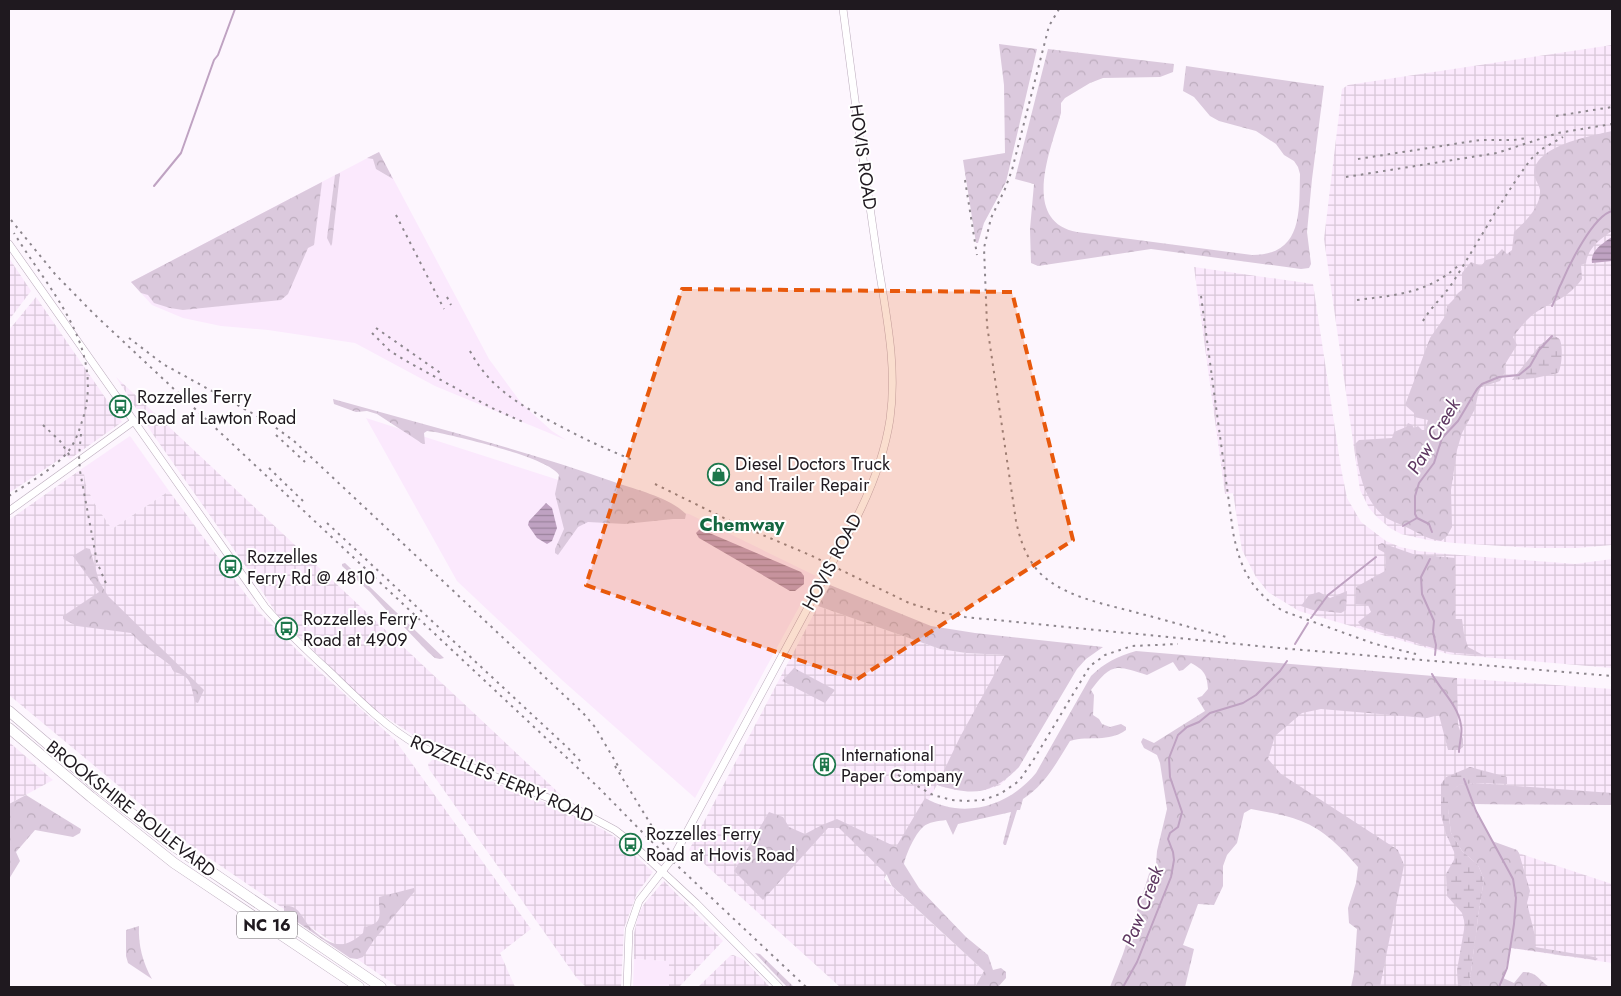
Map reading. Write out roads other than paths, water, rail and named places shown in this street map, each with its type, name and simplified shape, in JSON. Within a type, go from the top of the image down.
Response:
[{"type":"highway","name":"BROOKSHIRE BOULEVARD","points":[[9,711],[99,788],[183,853],[381,987]]},
{"type":"highway","name":"BROOKSHIRE BOULEVARD","points":[[9,728],[174,863],[359,987]]},
{"type":"highway","points":[[174,863],[183,853]]},
{"type":"street","name":"HOVIS ROAD","points":[[627,987],[628,940],[632,918],[639,901],[674,856],[691,826],[870,490],[883,452],[890,418],[893,375],[890,332],[867,188],[843,9]]},
{"type":"street","name":"ROZZELLES FERRY ROAD","points":[[9,244],[266,607],[282,626],[374,714],[401,735],[419,746],[534,791],[593,817],[628,840],[696,903],[778,987]]},
{"type":"street","points":[[9,511],[134,421]]},
{"type":"waterway","points":[[154,186],[181,153],[214,60],[218,55],[235,9]]},
{"type":"waterway","name":"Paw Creek","points":[[1552,306],[1558,289],[1582,242],[1597,222],[1612,211]]},
{"type":"waterway","name":"Paw Creek","points":[[1417,518],[1415,514],[1415,496],[1419,483],[1434,463],[1442,438],[1458,421],[1477,389],[1482,384],[1499,377],[1519,375],[1530,366],[1539,350],[1552,336]]},
{"type":"waterway","points":[[1417,518],[1429,524],[1432,532]]},
{"type":"waterway","name":"Paw Creek","points":[[1403,526],[1417,518]]},
{"type":"waterway","name":"Paw Creek","points":[[1311,618],[1328,595],[1376,557]]},
{"type":"waterway","points":[[1430,559],[1421,577],[1422,594],[1434,621],[1435,655]]},
{"type":"waterway","name":"Paw Creek","points":[[1295,644],[1308,623]]},
{"type":"waterway","name":"Paw Creek","points":[[1123,987],[1137,962],[1171,877],[1174,860],[1168,839],[1170,833],[1178,827],[1182,812],[1170,777],[1169,758],[1178,735],[1210,713],[1243,703],[1256,695],[1280,671],[1287,661]]},
{"type":"waterway","points":[[1432,674],[1453,705],[1459,718],[1462,731],[1459,752]]},
{"type":"waterway","points":[[1464,779],[1476,811],[1513,879],[1516,898],[1514,924],[1507,968],[1499,987]]},
{"type":"railway","points":[[1059,9],[1049,26],[1012,170],[991,218],[984,248],[987,325],[1016,521],[1022,543],[1032,563],[1052,583],[1075,595],[1100,603],[1230,638]]},
{"type":"railway","points":[[1556,116],[1612,107]]},
{"type":"railway","points":[[1346,177],[1497,153],[1558,133],[1612,124]]},
{"type":"railway","points":[[1423,321],[1453,282],[1500,204],[1531,159],[1542,149],[1563,137]]},
{"type":"railway","points":[[1358,159],[1480,140],[1527,138]]},
{"type":"railway","points":[[965,180],[977,255]]},
{"type":"railway","points":[[396,215],[444,309]]},
{"type":"railway","points":[[11,220],[55,274],[94,314],[598,787],[648,838],[806,987]]},
{"type":"railway","points":[[9,496],[47,471],[70,449],[84,415],[88,389],[86,364],[69,318],[14,233]]},
{"type":"railway","points":[[1357,300],[1399,294],[1424,287],[1436,282],[1459,265]]},
{"type":"railway","points":[[1201,296],[1233,532],[1239,557],[1249,578],[1263,595],[1283,611],[1375,644],[1416,654]]},
{"type":"railway","points":[[447,297],[451,305]]},
{"type":"railway","points":[[376,328],[442,374]]},
{"type":"railway","points":[[372,333],[390,351],[408,362],[492,408],[523,422]]},
{"type":"railway","points":[[129,338],[163,364],[268,422],[294,441],[583,713],[595,727],[621,771]]},
{"type":"railway","points":[[470,351],[487,376],[509,396],[546,419],[633,460]]},
{"type":"railway","points":[[43,425],[60,441],[70,456]]},
{"type":"railway","points":[[81,434],[80,471],[97,562],[107,586]]},
{"type":"railway","points":[[276,435],[305,462]]},
{"type":"railway","points":[[269,468],[303,501]]},
{"type":"railway","points":[[655,484],[732,522],[810,555],[909,603],[938,612],[965,617],[1279,648],[1612,676]]},
{"type":"railway","points":[[327,523],[582,763]]},
{"type":"railway","points":[[898,775],[933,795],[952,800],[983,800],[1000,794],[1019,781],[1090,666],[1105,655],[1132,646],[1178,644]]},
{"type":"railway","points":[[615,766],[661,841],[669,850]]},
{"type":"place","name":"Rozzelles Ferry Road at Lawton Road","points":[[121,407]]},
{"type":"place","name":"Diesel Doctors Truck and Trailer Repair","points":[[719,474]]},
{"type":"place","name":"Rozzelles Ferry Rd @ 4810","points":[[231,567]]},
{"type":"place","name":"Rozzelles Ferry Road at 4909","points":[[287,629]]},
{"type":"place","name":"International Paper Company","points":[[825,765]]},
{"type":"place","name":"Rozzelles Ferry Road at Hovis Road","points":[[630,844]]},
{"type":"district","name":"Chemway","points":[[742,524]]}]
